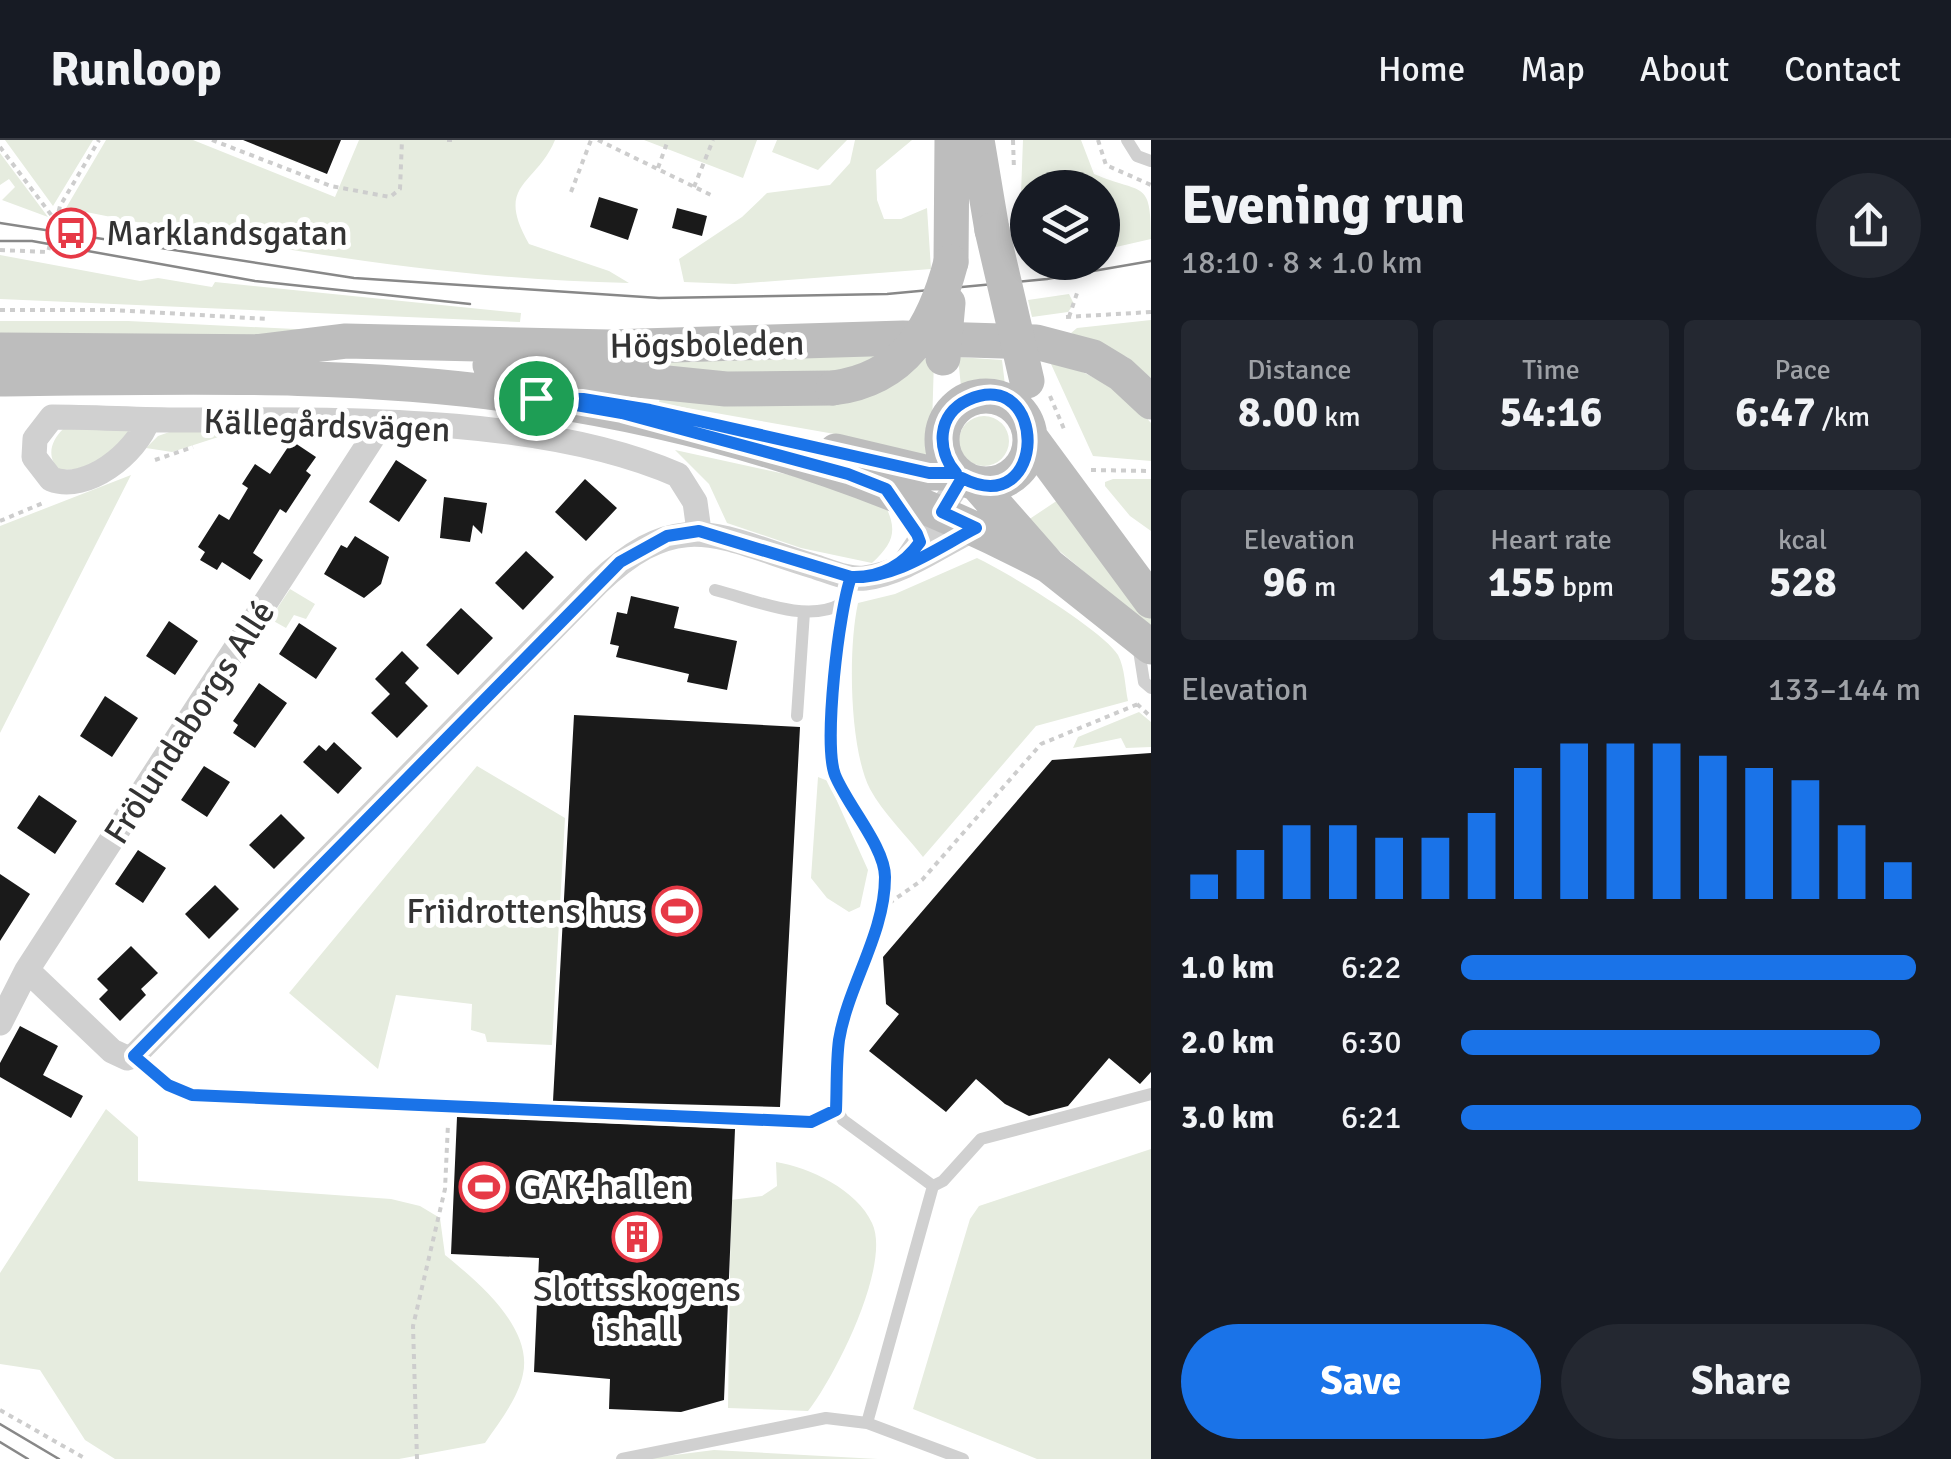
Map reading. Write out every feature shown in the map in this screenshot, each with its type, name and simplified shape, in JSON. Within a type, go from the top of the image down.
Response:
[{"type":"main road","name":"Högsboleden","points":[[952,140],[951,262],[943,358],[951,413],[942,444],[965,478]]},
{"type":"main road","name":"Högsboleden","points":[[536,398],[583,399],[650,410],[929,473],[998,483],[1013,476],[1026,458],[1027,381],[992,230],[977,140]]},
{"type":"main road","name":"Högsboleden","points":[[0,350],[435,358],[726,389],[833,388],[883,374],[912,350],[935,314],[951,262]]},
{"type":"main road","name":"Högsboleden","points":[[254,352],[346,341],[609,347],[903,338],[1036,342],[1093,357],[1151,402]]},
{"type":"main road","name":"Högsboleden","points":[[0,379],[395,384],[536,398],[622,413],[787,456],[911,524],[976,528],[1049,566]]},
{"type":"main road","points":[[951,413],[967,400],[987,396],[1006,401],[1151,601]]},
{"type":"main road","points":[[965,478],[1049,566],[1144,641]]},
{"type":"street","name":"Källegårdsvägen","points":[[148,420],[382,423],[526,436],[655,464],[678,475],[688,485],[699,531]]},
{"type":"street","name":"Frölundaborgs Allé","points":[[0,1023],[27,970],[382,423]]},
{"type":"street","points":[[27,970],[112,1051],[127,1058],[134,1056],[620,562],[667,536],[699,531],[865,578],[911,524],[965,478]]},
{"type":"street","points":[[911,524],[923,558],[976,528]]},
{"type":"lane","points":[[1127,140],[1136,156],[1151,161]]},
{"type":"lane","points":[[715,590],[804,612],[830,611],[842,604],[851,577]]},
{"type":"lane","points":[[797,716],[804,612]]},
{"type":"lane","points":[[1144,641],[1144,682],[1151,688]]},
{"type":"lane","points":[[134,1056],[168,1085],[192,1095],[811,1122],[836,1110],[843,1120],[933,1186]]},
{"type":"lane","points":[[868,1423],[933,1186],[943,1181],[980,1139],[1151,1094]]},
{"type":"lane","points":[[622,1459],[826,1418],[868,1423],[963,1459]]},
{"type":"path","points":[[0,250],[48,252],[56,220],[99,140]]},
{"type":"path","points":[[212,140],[331,186],[390,197],[400,189],[402,140]]},
{"type":"path","points":[[572,192],[595,140],[711,195]]},
{"type":"path","points":[[657,169],[668,140]]},
{"type":"path","points":[[694,187],[713,140]]},
{"type":"path","points":[[1098,140],[1106,165],[1151,186]]},
{"type":"path","points":[[0,147],[56,220],[69,224]]},
{"type":"path","points":[[1069,317],[1078,290]]},
{"type":"path","points":[[1085,472],[1151,470]]},
{"type":"path","points":[[836,1110],[840,1038],[881,909],[885,876],[881,855],[862,828],[830,756],[842,604]]},
{"type":"path","points":[[881,909],[922,880],[1041,744],[1138,704]]},
{"type":"path","points":[[417,1459],[413,1326],[445,1190],[449,1105]]},
{"type":"path","points":[[0,1410],[86,1459]]},
{"type":"shaded area","points":[[5,140],[93,140],[53,206]]},
{"type":"shaded area","points":[[106,140],[193,140],[335,197],[359,140],[555,140],[517,196],[519,224],[529,244],[609,271],[629,283],[416,268],[66,208]]},
{"type":"shaded area","points":[[644,140],[757,140],[743,178]]},
{"type":"shaded area","points":[[777,140],[847,140],[818,170],[772,152]]},
{"type":"shaded area","points":[[855,140],[912,140],[876,170],[877,200],[884,219],[901,219],[927,208],[931,269],[735,284],[684,282],[679,259],[742,217],[767,193],[830,185],[850,163]]},
{"type":"shaded area","points":[[1023,140],[1081,140],[1092,170],[1022,170]]},
{"type":"shaded area","points":[[0,153],[48,217],[2,200],[15,187],[9,179],[0,185]]},
{"type":"shaded area","points":[[1120,183],[1146,197],[1151,239],[1120,246]]},
{"type":"shaded area","points":[[0,255],[140,281],[158,278],[212,287],[215,282],[521,313],[520,322],[0,299]]},
{"type":"shaded area","points":[[1069,294],[1074,304],[1068,312],[1032,317],[1028,300]]},
{"type":"shaded area","points":[[1151,320],[1151,378],[1127,357],[1071,333],[1077,328]]},
{"type":"shaded area","points":[[0,321],[128,321],[437,336],[0,335]]},
{"type":"shaded area","points":[[888,351],[853,371],[709,375],[607,363]]},
{"type":"shaded area","points":[[958,357],[1002,360],[1005,385],[987,380],[961,387]]},
{"type":"shaded area","points":[[921,358],[934,360],[931,459],[846,436],[659,403],[660,395]]},
{"type":"shaded area","points":[[1058,362],[1109,386],[1141,412],[1151,423],[1151,461],[1093,456],[1051,364]]},
{"type":"shaded area","points":[[984,416],[1002,423],[1009,441],[1002,459],[984,466],[966,459],[959,441],[966,423]]},
{"type":"shaded area","points":[[134,425],[100,468],[59,470],[52,459],[55,438],[63,429]]},
{"type":"shaded area","points":[[175,430],[240,430],[172,452],[146,448],[158,436]]},
{"type":"shaded area","points":[[675,450],[831,484],[883,501],[891,520],[890,542],[872,563],[801,548],[727,523],[709,484]]},
{"type":"shaded area","points":[[131,475],[0,733],[0,526]]},
{"type":"shaded area","points":[[1151,479],[1151,531],[1130,516],[1105,486],[1105,482]]},
{"type":"shaded area","points":[[1061,498],[1151,612],[1151,628],[1025,522]]},
{"type":"shaded area","points":[[977,558],[1053,602],[1109,644],[1120,660],[1128,701],[1036,726],[923,857],[881,807],[863,771],[852,697],[858,603],[895,594]]},
{"type":"shaded area","points":[[290,589],[315,604],[306,619],[294,615],[286,628],[270,619]]},
{"type":"shaded area","points":[[1139,712],[1151,722],[1151,747],[1126,748],[1121,738],[1073,748],[1078,737]]},
{"type":"shaded area","points":[[477,766],[565,818],[552,1045],[487,1042],[485,1034],[471,1030],[472,1004],[396,995],[378,1069],[289,993]]},
{"type":"shaded area","points":[[818,777],[828,781],[868,870],[860,907],[849,912],[827,898],[811,878]]},
{"type":"shaded area","points":[[106,1109],[138,1137],[138,1181],[391,1199],[420,1206],[440,1218],[445,1255],[500,1307],[520,1339],[524,1356],[517,1392],[485,1443],[399,1459],[115,1459],[85,1440],[40,1370],[0,1364],[0,1273]]},
{"type":"shaded area","points":[[1151,1149],[1151,1459],[1037,1459],[913,1409],[970,1219],[979,1206]]},
{"type":"shaded area","points":[[776,1162],[803,1169],[844,1191],[865,1211],[876,1241],[868,1292],[858,1320],[808,1411],[728,1408],[731,1200],[762,1196],[777,1186]]},
{"type":"shaded area","points":[[714,1450],[878,1459],[643,1459]]},
{"type":"building","points":[[243,140],[341,140],[327,174]]},
{"type":"building","points":[[599,197],[638,209],[628,240],[590,227]]},
{"type":"building","points":[[677,208],[707,216],[702,236],[672,228]]},
{"type":"building","points":[[292,441],[316,457],[306,471],[311,475],[286,513],[280,509],[253,553],[263,560],[250,580],[222,562],[217,570],[200,560],[205,552],[198,547],[219,514],[229,520],[248,488],[242,484],[255,464],[270,474]]},
{"type":"building","points":[[396,460],[427,480],[399,522],[369,502]]},
{"type":"building","points":[[585,479],[617,508],[586,541],[555,512]]},
{"type":"building","points":[[444,497],[487,503],[482,534],[473,525],[470,542],[440,538]]},
{"type":"building","points":[[355,536],[389,557],[381,584],[364,598],[324,574],[341,545],[347,548]]},
{"type":"building","points":[[526,551],[554,577],[523,610],[495,583]]},
{"type":"building","points":[[631,596],[679,607],[674,628],[737,641],[727,690],[687,682],[689,674],[616,657],[619,646],[610,644],[617,612],[627,614]]},
{"type":"building","points":[[461,608],[493,638],[458,675],[426,645]]},
{"type":"building","points":[[169,621],[198,641],[175,675],[146,656]]},
{"type":"building","points":[[299,623],[337,648],[316,679],[279,654]]},
{"type":"building","points":[[402,651],[419,668],[405,683],[428,706],[397,738],[371,713],[390,694],[375,679]]},
{"type":"building","points":[[259,683],[287,703],[255,748],[233,733],[238,725],[233,721]]},
{"type":"building","points":[[105,696],[138,718],[112,757],[80,736]]},
{"type":"building","name":"Friidrottens hus","points":[[574,715],[800,727],[780,1107],[553,1101]]},
{"type":"building","points":[[334,742],[362,768],[338,794],[303,762],[319,745],[326,751]]},
{"type":"building","points":[[1151,753],[1151,1072],[1140,1084],[1109,1058],[1068,1106],[1029,1116],[1005,1104],[976,1079],[946,1112],[869,1051],[899,1014],[886,1004],[883,957],[1052,760]]},
{"type":"building","points":[[204,766],[230,782],[207,817],[181,800]]},
{"type":"building","points":[[39,795],[77,821],[55,854],[17,828]]},
{"type":"building","points":[[281,814],[305,838],[274,869],[249,845]]},
{"type":"building","points":[[138,850],[166,868],[143,903],[115,884]]},
{"type":"building","points":[[0,874],[30,894],[0,941]]},
{"type":"building","points":[[215,885],[239,909],[209,939],[185,914]]},
{"type":"building","points":[[131,946],[158,973],[141,989],[146,995],[120,1021],[99,999],[108,990],[97,979]]},
{"type":"building","points":[[20,1026],[58,1046],[43,1075],[83,1096],[71,1118],[0,1077],[0,1063]]},
{"type":"building","name":"Slottsskogens ishall","points":[[457,1117],[735,1129],[724,1400],[681,1412],[609,1409],[610,1379],[534,1372],[539,1258],[451,1254]]},
{"type":"tram line","points":[[0,223],[354,278],[659,298],[887,294],[1047,279],[1151,261]]},
{"type":"tram line","points":[[0,241],[32,241],[255,281],[470,304]]},
{"type":"tram line","points":[[0,1424],[59,1459]]},
{"type":"tram line","points":[[0,1442],[28,1459]]},
{"type":"place","name":"Marklandsgatan","points":[[71,233]]},
{"type":"place","name":"Friidrottens hus","points":[[677,911]]},
{"type":"place","name":"GAK-hallen","points":[[484,1187]]},
{"type":"place","name":"Slottsskogens ishall","points":[[637,1237]]},
{"type":"route","points":[[536,398],[583,399],[650,410],[929,473],[956,473],[944,455],[944,428],[959,406],[972,398],[987,396],[1002,399],[1018,410],[1027,424],[1030,442],[1021,468],[1004,481],[987,485],[962,478],[942,512],[976,528],[923,558],[865,578],[699,531],[667,536],[620,562],[134,1056],[168,1085],[192,1095],[811,1122],[836,1110],[840,1038],[881,909],[885,876],[881,855],[862,828],[830,756],[842,604],[851,577],[865,578],[906,563],[920,542],[917,534],[886,489],[848,474],[622,413],[536,398]]}]
